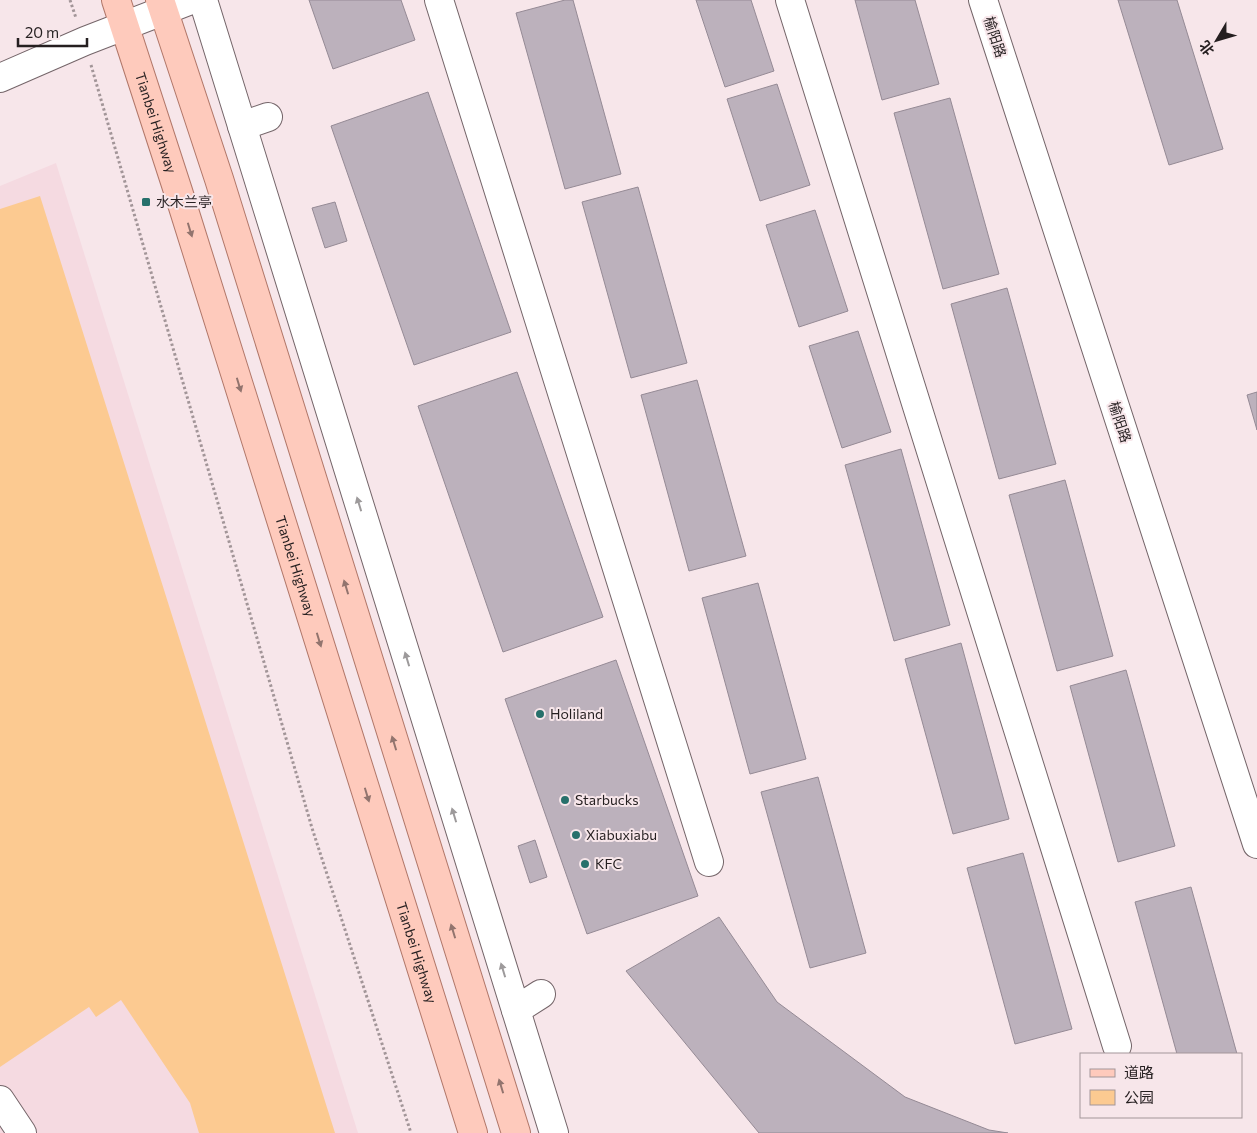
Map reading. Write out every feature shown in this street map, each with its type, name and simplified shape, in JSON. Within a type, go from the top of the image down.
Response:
[{"type":"main road","name":"Tianbei Highway","points":[[116,0],[474,1133]]},
{"type":"main road","points":[[161,6],[219,179],[516,1133]]},
{"type":"street","points":[[0,78],[124,26],[161,6],[191,0]]},
{"type":"street","points":[[203,0],[554,1133]]},
{"type":"street","points":[[438,0],[709,862]]},
{"type":"street","points":[[790,0],[1117,1046]]},
{"type":"street","name":"榆阳路","points":[[983,0],[1257,844]]},
{"type":"street","points":[[242,126],[268,117]]},
{"type":"street","points":[[516,1010],[542,994]]},
{"type":"street","points":[[0,1100],[22,1133]]},
{"type":"path","points":[[85,41],[312,828],[411,1133]]},
{"type":"shaded area","points":[[56,163],[358,1133],[0,1133],[0,186]]},
{"type":"green space","points":[[40,196],[335,1133],[199,1133],[190,1103],[121,1000],[96,1017],[89,1007],[0,1067],[0,209]]},
{"type":"building","points":[[309,0],[401,0],[415,40],[333,69]]},
{"type":"building","points":[[565,0],[573,0],[621,174],[565,189],[516,13]]},
{"type":"building","points":[[696,0],[751,0],[774,71],[725,87]]},
{"type":"building","points":[[855,0],[915,0],[939,84],[882,100]]},
{"type":"building","points":[[1118,0],[1177,0],[1223,149],[1169,165]]},
{"type":"building","points":[[777,84],[810,185],[760,201],[727,99]]},
{"type":"building","points":[[428,92],[511,332],[414,365],[331,126]]},
{"type":"building","points":[[950,98],[999,274],[943,289],[894,113]]},
{"type":"building","points":[[638,187],[687,363],[631,378],[582,202]]},
{"type":"building","points":[[335,202],[347,241],[325,248],[312,208]]},
{"type":"building","points":[[815,210],[848,311],[799,327],[766,225]]},
{"type":"building","points":[[1007,288],[1056,464],[999,479],[951,304]]},
{"type":"building","points":[[858,331],[891,432],[842,448],[809,346]]},
{"type":"building","points":[[517,372],[603,617],[503,652],[418,406]]},
{"type":"building","points":[[697,380],[746,556],[689,571],[641,395]]},
{"type":"building","points":[[1257,392],[1257,430],[1247,395]]},
{"type":"building","points":[[901,449],[950,625],[894,641],[845,465]]},
{"type":"building","points":[[1065,480],[1113,656],[1057,671],[1009,495]]},
{"type":"building","points":[[758,583],[806,759],[750,774],[702,598]]},
{"type":"building","points":[[961,643],[1009,819],[953,834],[905,659]]},
{"type":"building","points":[[616,660],[698,896],[587,934],[505,699]]},
{"type":"building","points":[[1126,670],[1175,846],[1118,862],[1070,686]]},
{"type":"building","points":[[818,777],[866,953],[810,968],[761,792]]},
{"type":"building","points":[[535,840],[547,877],[530,883],[518,846]]},
{"type":"building","points":[[1023,853],[1072,1029],[1015,1044],[967,868]]},
{"type":"building","points":[[1191,887],[1237,1053],[1177,1053],[1135,902]]},
{"type":"building","points":[[719,917],[777,1002],[905,1097],[989,1130],[1008,1133],[759,1133],[626,971]]},
{"type":"place","name":"水木兰亭","points":[[146,202]]},
{"type":"place","name":"Holiland","points":[[540,714]]},
{"type":"place","name":"Starbucks","points":[[565,800]]},
{"type":"place","name":"Xiabuxiabu","points":[[576,835]]},
{"type":"place","name":"KFC","points":[[585,864]]}]
